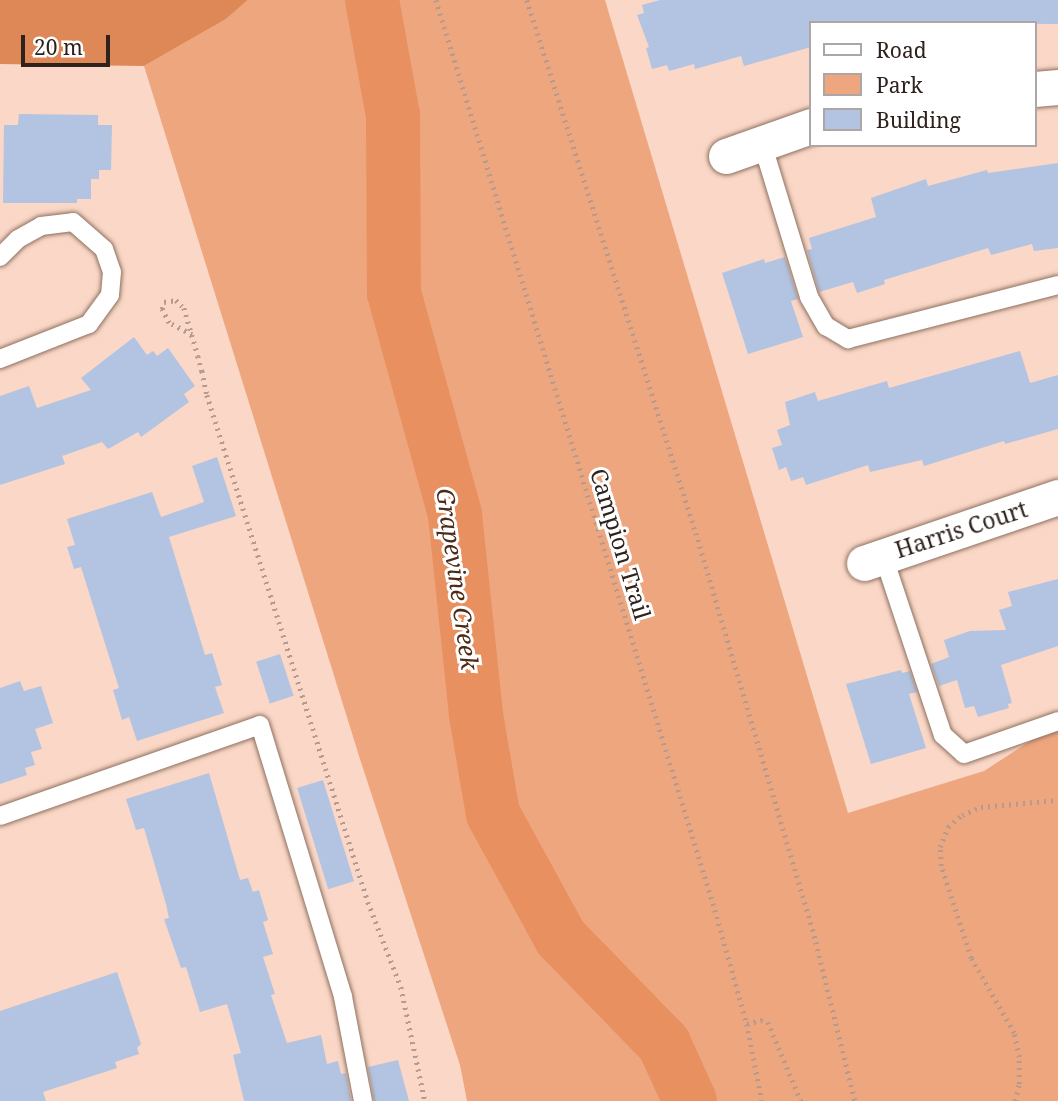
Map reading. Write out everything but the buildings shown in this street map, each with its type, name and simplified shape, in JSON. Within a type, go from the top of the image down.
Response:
[{"type":"street","points":[[1037,89],[1058,87]]},
{"type":"street","points":[[726,156],[810,126]]},
{"type":"street","name":"Harris Court","points":[[874,559],[1058,497]]},
{"type":"lane","points":[[762,143],[809,297],[826,326],[848,339],[1058,285]]},
{"type":"lane","points":[[0,257],[18,239],[41,226],[73,222],[104,249],[112,272],[110,295],[89,324],[0,359]]},
{"type":"lane","points":[[874,559],[943,735],[964,754],[1058,721]]},
{"type":"lane","points":[[0,816],[260,725],[339,985],[363,1101]]},
{"type":"path","name":"Campion Trail","points":[[436,0],[711,897],[747,1024],[762,1101]]},
{"type":"path","points":[[527,0],[696,533],[816,942],[855,1101]]},
{"type":"path","points":[[192,335],[169,323],[162,309],[164,302],[181,302],[192,335],[210,405],[368,902],[401,987],[425,1101]]},
{"type":"path","points":[[1015,1101],[1019,1084],[1019,1057],[1013,1032],[971,958],[941,866],[940,847],[948,827],[962,815],[981,807],[1058,800]]},
{"type":"path","points":[[747,1024],[761,1020],[768,1022],[801,1101]]},
{"type":"green space","points":[[248,0],[605,0],[848,813],[984,771],[1058,723],[1058,1101],[467,1101],[460,1065],[360,759],[144,66],[226,19]]},
{"type":"shaded area","points":[[0,0],[248,0],[226,19],[144,66],[0,64]]},
{"type":"waterway","name":"Grapevine Creek","points":[[372,0],[393,115],[394,293],[455,515],[476,715],[493,814],[561,938],[664,1044],[690,1101]]}]
